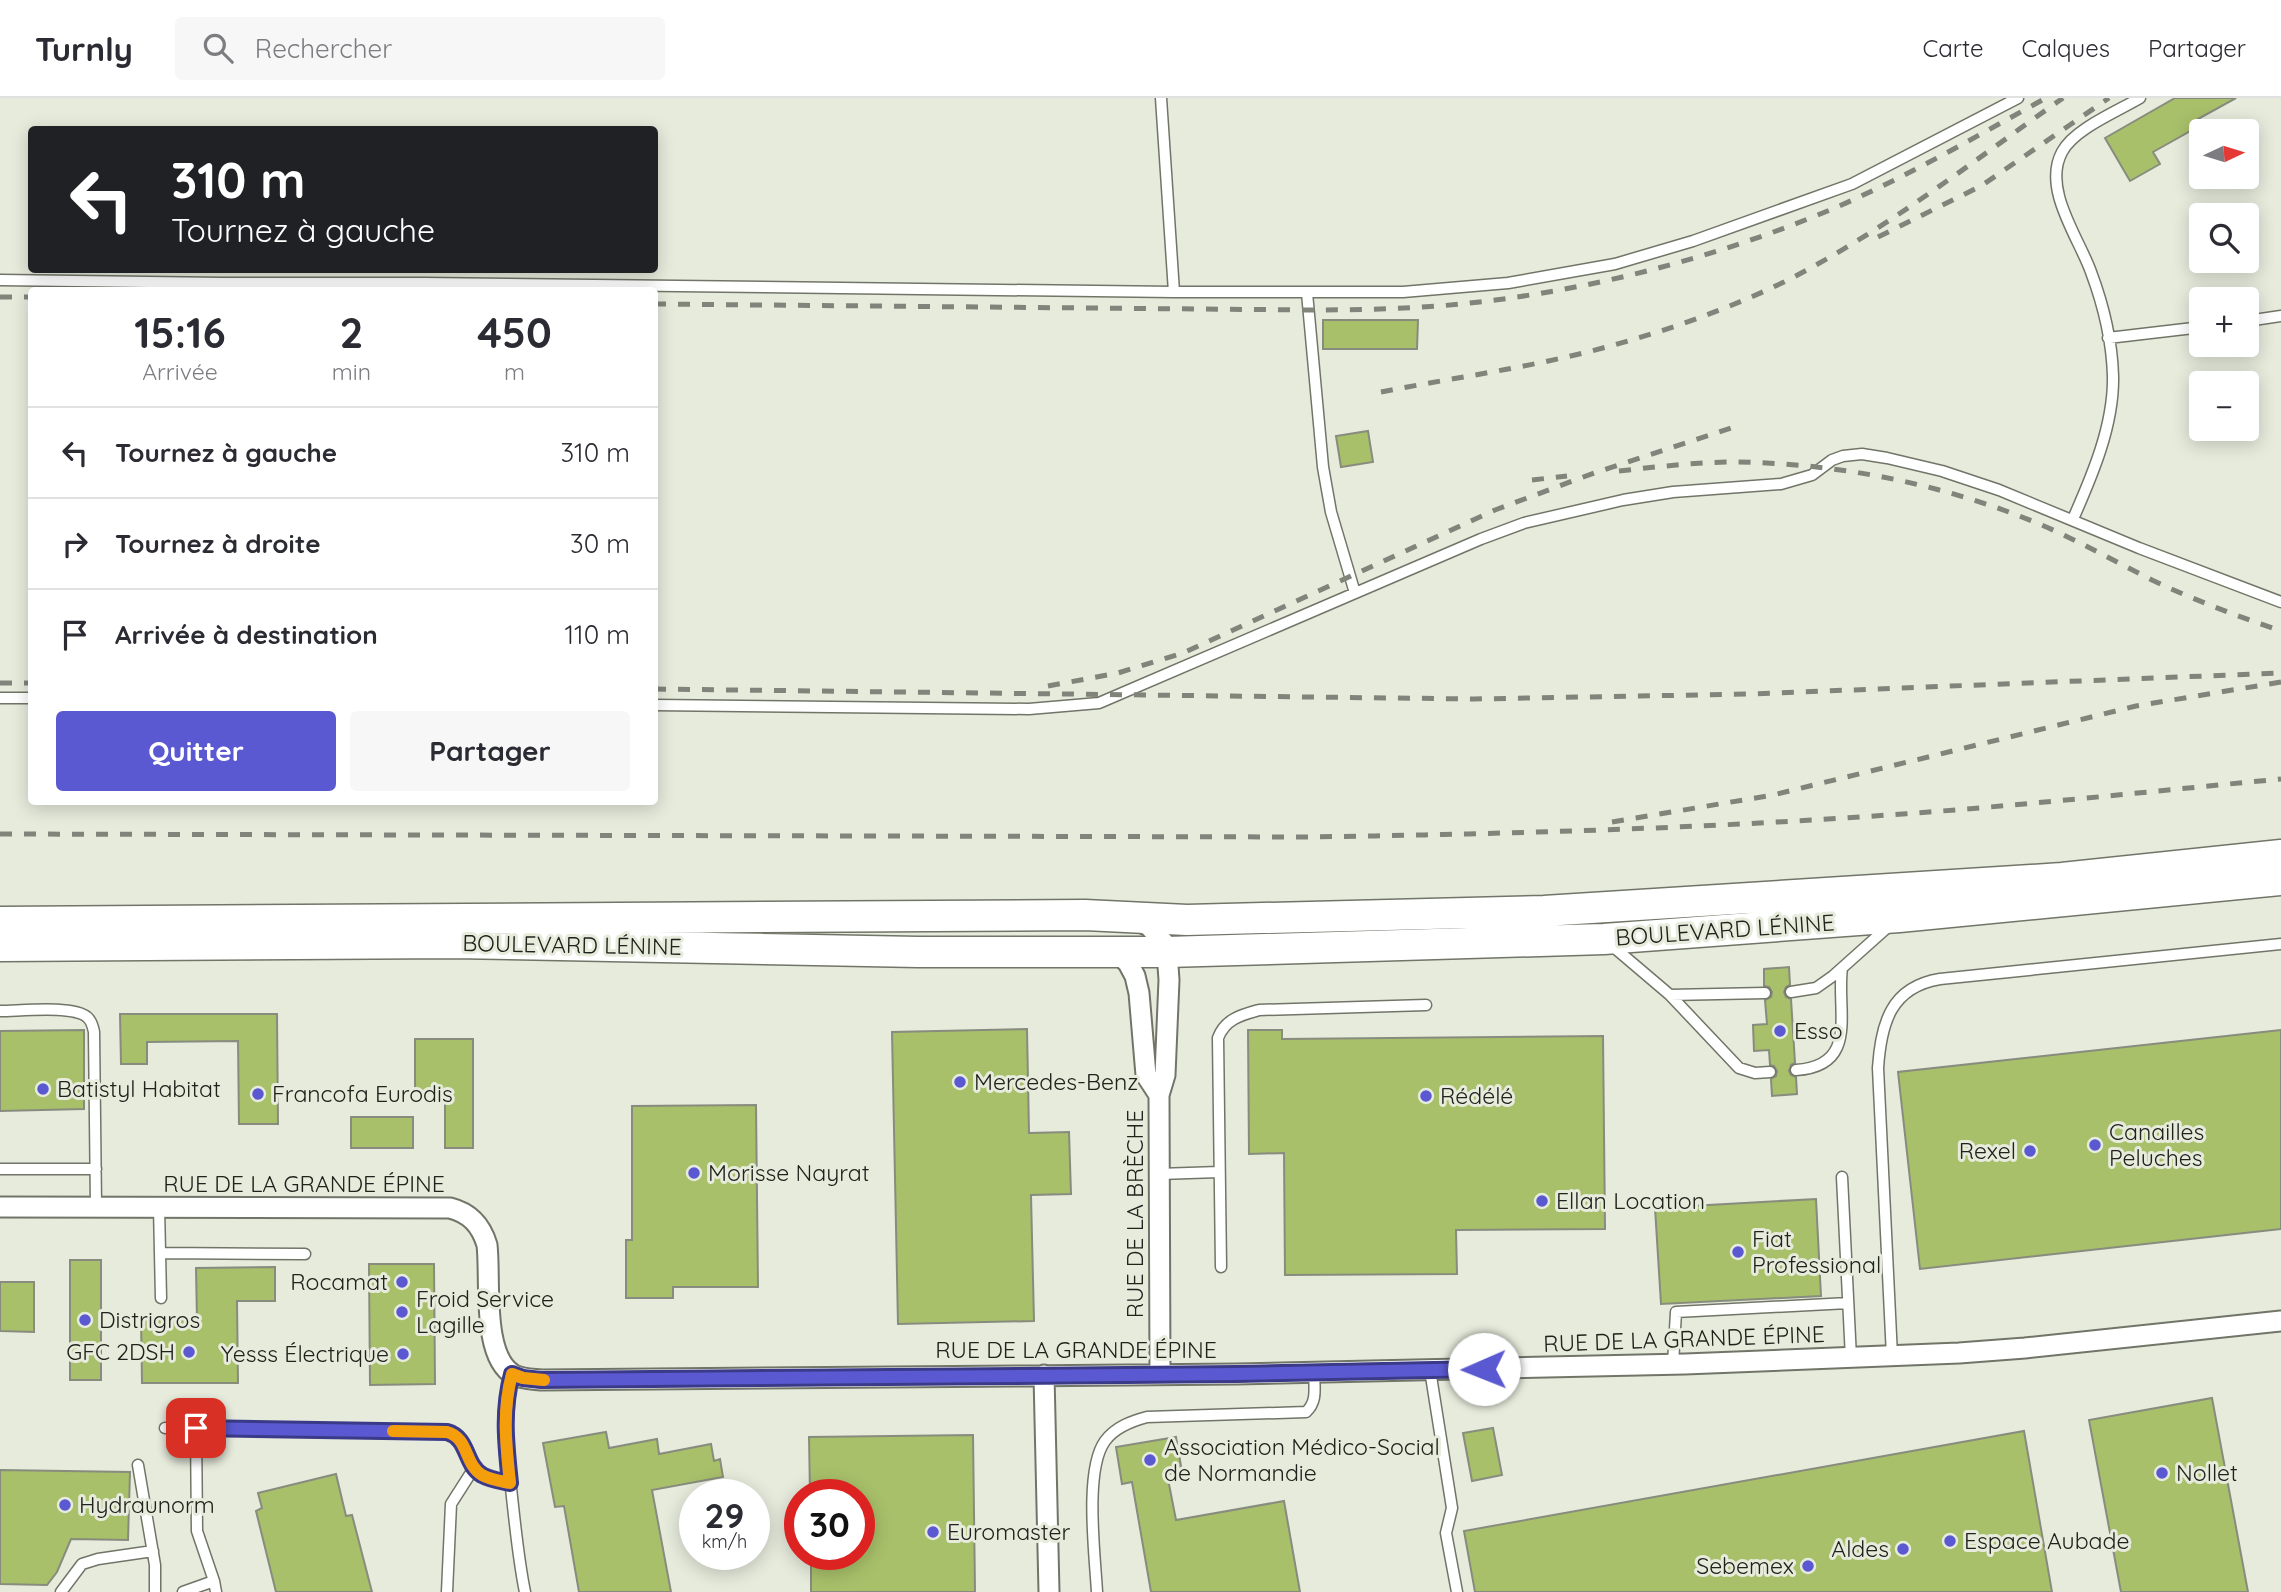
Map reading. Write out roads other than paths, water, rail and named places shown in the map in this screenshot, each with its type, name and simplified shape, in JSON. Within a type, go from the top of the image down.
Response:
[{"type":"main road","name":"BOULEVARD LÉNINE","points":[[0,922],[1085,915],[1187,920],[1544,911],[2062,878],[2281,855]]},
{"type":"main road","name":"BOULEVARD LÉNINE","points":[[0,946],[454,943],[918,952],[1144,953],[1604,939],[1899,917],[2281,880]]},
{"type":"street","name":"BOULEVARD LÉNINE","points":[[1129,917],[1149,926],[1144,953]]},
{"type":"street","name":"BOULEVARD LÉNINE","points":[[1144,953],[1167,928],[1187,920]]},
{"type":"street","name":"RUE DE LA BRÈCHE","points":[[1144,953],[1139,993],[1146,1075],[1159,1096]]},
{"type":"street","name":"RUE DE LA BRÈCHE","points":[[1144,953],[1168,980],[1165,1075],[1159,1096],[1160,1373]]},
{"type":"street","name":"RUE DE LA GRANDE ÉPINE","points":[[0,1207],[450,1208],[463,1211],[483,1232],[487,1245],[492,1339],[497,1355],[512,1374],[541,1380],[1314,1372],[1892,1357],[2025,1348],[2281,1321]]},
{"type":"street","points":[[1044,1375],[1049,1592]]},
{"type":"lane","points":[[1161,98],[1174,292]]},
{"type":"lane","points":[[0,280],[1307,293],[1403,292],[1507,283],[1615,264],[1729,229],[1852,184],[2018,98]]},
{"type":"lane","points":[[2073,519],[2087,489],[2108,417],[2113,384],[2108,338],[2092,273],[2066,218],[2056,183],[2057,167],[2061,153],[2069,141],[2140,98]]},
{"type":"lane","points":[[1307,293],[1323,467],[1331,512],[1355,593]]},
{"type":"lane","points":[[2259,319],[2281,316]]},
{"type":"lane","points":[[2108,338],[2189,329]]},
{"type":"lane","points":[[658,705],[1029,709],[1099,704],[1481,539],[1524,523],[1575,510],[1672,492],[1781,484],[1812,475],[1832,460],[1862,454],[1942,471],[1999,490],[2281,603]]},
{"type":"lane","points":[[0,698],[28,698]]},
{"type":"lane","points":[[1791,992],[1816,988],[1899,917]]},
{"type":"lane","points":[[1604,939],[1670,995],[1739,1068],[1755,1073],[1770,1072]]},
{"type":"lane","points":[[1892,1357],[1878,1068],[1879,1049],[1896,1000],[1922,982],[1940,979],[2281,944]]},
{"type":"lane","points":[[1796,1070],[1814,1067],[1836,1052],[1841,1034],[1842,968]]},
{"type":"lane","points":[[1670,995],[1765,993]]},
{"type":"lane","points":[[1220,1267],[1218,1038],[1222,1028],[1241,1014],[1259,1010],[1426,1006]]},
{"type":"lane","points":[[0,1011],[73,1011],[86,1016],[91,1022],[94,1032],[96,1208]]},
{"type":"lane","points":[[0,1169],[96,1169]]},
{"type":"lane","points":[[1159,1174],[1219,1172]]},
{"type":"lane","points":[[1842,1177],[1851,1358]]},
{"type":"lane","points":[[159,1207],[161,1298]]},
{"type":"lane","points":[[160,1253],[305,1254]]},
{"type":"lane","points":[[1673,1364],[1676,1312],[1849,1303]]},
{"type":"lane","points":[[1430,1370],[1452,1508],[1446,1533],[1457,1592]]},
{"type":"lane","points":[[1097,1592],[1093,1490],[1098,1455],[1105,1440],[1132,1421],[1147,1417],[1306,1412],[1312,1407],[1314,1400],[1314,1372]]},
{"type":"lane","points":[[512,1374],[505,1415],[505,1439],[518,1558],[525,1592]]},
{"type":"lane","points":[[165,1428],[447,1432],[460,1438],[474,1468],[482,1475],[510,1483]]},
{"type":"lane","points":[[183,1592],[215,1587],[197,1531],[196,1428]]},
{"type":"lane","points":[[138,1465],[153,1550],[155,1592]]},
{"type":"lane","points":[[447,1592],[445,1586],[451,1504],[474,1468]]},
{"type":"lane","points":[[61,1592],[82,1564],[153,1550]]},
{"type":"railway","points":[[658,304],[1326,310],[1461,304],[1556,291],[1649,271],[1785,228],[1830,210],[1940,157],[2046,98]]},
{"type":"railway","points":[[1381,392],[1582,353],[1654,333],[1741,301],[1821,262],[1892,219],[2063,98]]},
{"type":"railway","points":[[1878,237],[1981,186],[2109,98]]},
{"type":"railway","points":[[0,297],[28,297]]},
{"type":"railway","points":[[1048,686],[1118,673],[1183,653],[1495,510],[1594,473],[1740,425]]},
{"type":"railway","points":[[1619,471],[1726,462],[1765,463],[1843,470],[1920,485],[1996,507],[2032,521],[2152,580],[2281,631]]},
{"type":"railway","points":[[1532,480],[1567,476]]},
{"type":"railway","points":[[658,689],[1474,699],[1750,694],[2281,673]]},
{"type":"railway","points":[[1612,822],[1773,795],[2136,706],[2281,682]]},
{"type":"railway","points":[[0,683],[28,683]]},
{"type":"railway","points":[[0,834],[1306,837],[1462,834],[1851,818],[2281,779]]},
{"type":"place","name":"Esso","points":[[1780,1031]]},
{"type":"place","name":"Mercedes-Benz","points":[[960,1082]]},
{"type":"place","name":"Batistyl Habitat","points":[[43,1089]]},
{"type":"place","name":"Francofa Eurodis","points":[[258,1094]]},
{"type":"place","name":"Rédélé","points":[[1426,1096]]},
{"type":"place","name":"Canailles Peluches","points":[[2095,1145]]},
{"type":"place","name":"Rexel","points":[[2030,1151]]},
{"type":"place","name":"Morisse Nayrat","points":[[694,1173]]},
{"type":"place","name":"Ellan Location","points":[[1542,1201]]},
{"type":"place","name":"Fiat Professional","points":[[1738,1252]]},
{"type":"place","name":"Rocamat","points":[[402,1282]]},
{"type":"place","name":"Froid Service Lagille","points":[[402,1312]]},
{"type":"place","name":"Distrigros","points":[[85,1320]]},
{"type":"place","name":"GFC 2DSH","points":[[189,1352]]},
{"type":"place","name":"Yesss Électrique","points":[[403,1354]]},
{"type":"place","name":"Association Médico-Social de Normandie","points":[[1150,1460]]},
{"type":"place","name":"Nollet","points":[[2162,1473]]},
{"type":"place","name":"Hydraunorm","points":[[65,1505]]},
{"type":"place","name":"Euromaster","points":[[933,1532]]},
{"type":"place","name":"Espace Aubade","points":[[1950,1541]]},
{"type":"place","name":"Aldes","points":[[1903,1549]]},
{"type":"place","name":"Sebemex","points":[[1808,1566]]}]
